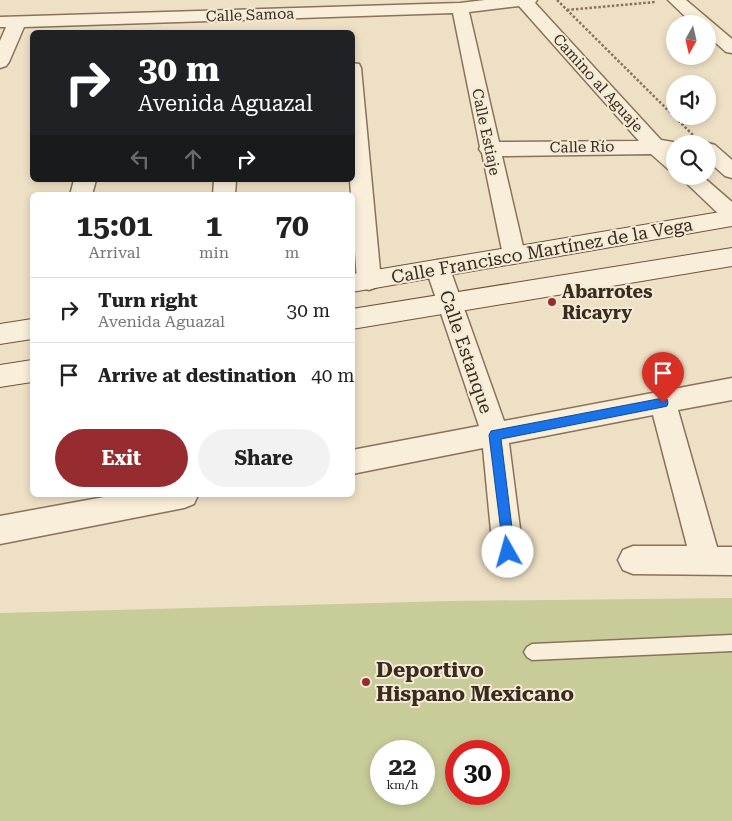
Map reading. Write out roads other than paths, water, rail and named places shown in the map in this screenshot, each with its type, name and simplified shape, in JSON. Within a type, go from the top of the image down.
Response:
[{"type":"street","points":[[127,26],[134,0]]},
{"type":"street","name":"Calle Samoa","points":[[8,22],[127,26],[239,24],[349,19],[525,0]]},
{"type":"street","name":"Camino al Aguaje","points":[[525,0],[655,146],[666,156]]},
{"type":"street","points":[[676,0],[694,15]]},
{"type":"street","name":"Calle Estiaje","points":[[460,8],[489,149],[514,255]]},
{"type":"street","points":[[0,62],[8,22]]},
{"type":"street","points":[[716,33],[730,44]]},
{"type":"street","points":[[355,139],[361,282]]},
{"type":"street","name":"Calle Río","points":[[489,149],[666,147]]},
{"type":"street","points":[[716,157],[732,171]]},
{"type":"street","points":[[699,185],[732,214]]},
{"type":"street","name":"Calle Francisco Martínez de la Vega","points":[[361,282],[732,218]]},
{"type":"street","name":"Calle Francisco Martínez de la Vega","points":[[355,319],[732,257]]},
{"type":"street","name":"Calle Estanque","points":[[438,269],[495,435],[508,552]]},
{"type":"street","points":[[0,334],[30,328]]},
{"type":"street","points":[[0,376],[30,371]]},
{"type":"street","points":[[355,461],[732,389]]},
{"type":"street","points":[[632,560],[719,562],[663,403]]},
{"type":"street","points":[[0,530],[173,497]]},
{"type":"lane","points":[[532,652],[732,644]]},
{"type":"place","name":"Abarrotes Ricayry","points":[[552,302]]},
{"type":"place","name":"Deportivo Hispano Mexicano","points":[[366,682]]}]
